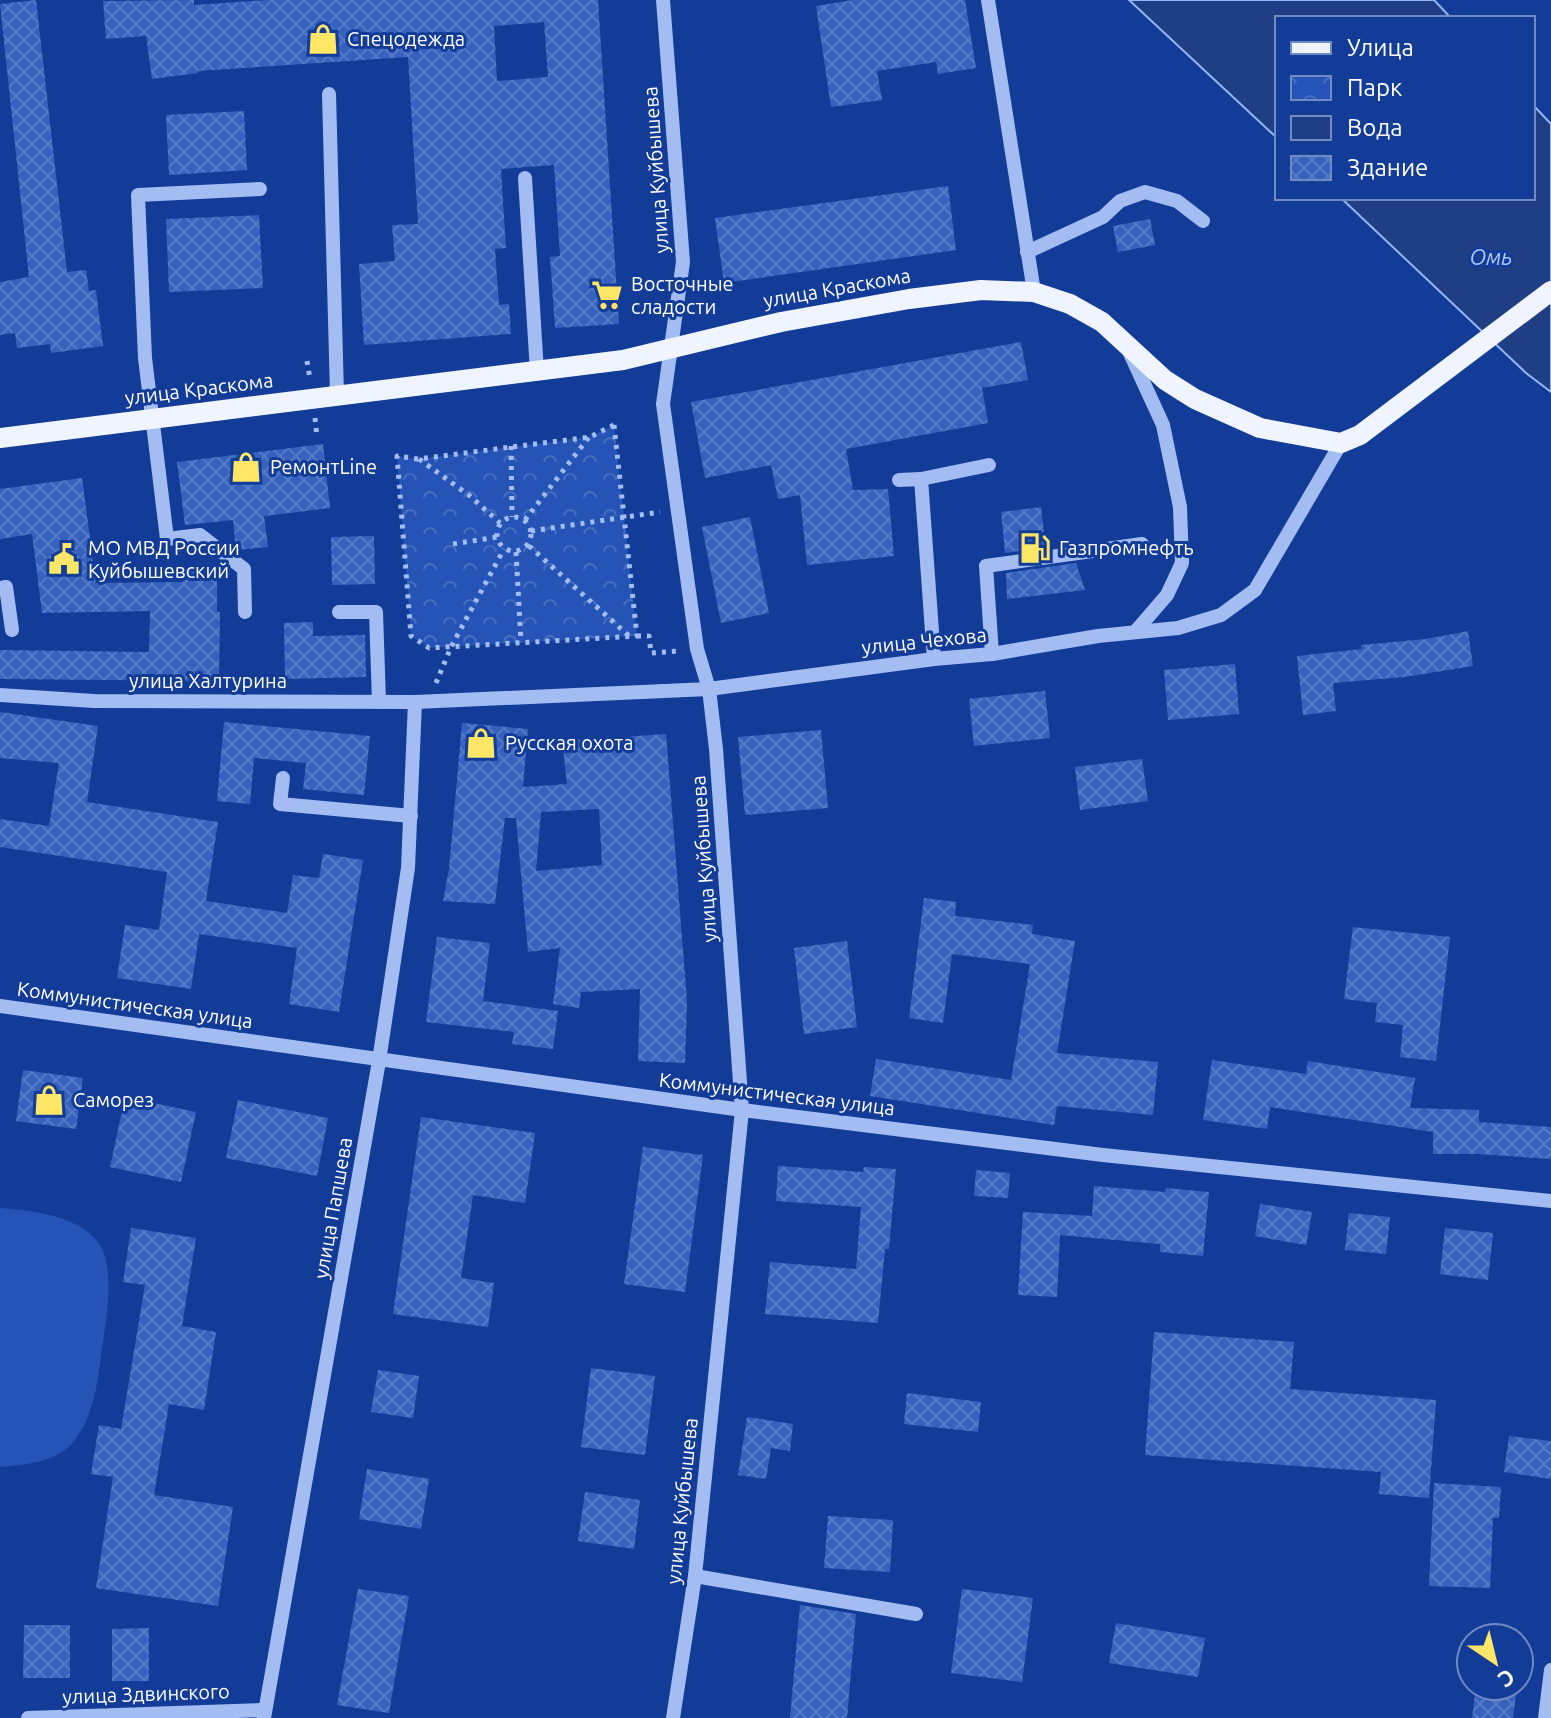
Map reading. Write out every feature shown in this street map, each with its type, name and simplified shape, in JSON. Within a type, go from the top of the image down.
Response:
[{"type":"main road","name":"улица Краскома","points":[[0,438],[623,360],[781,322],[909,299],[981,290],[1034,292],[1070,304],[1102,322],[1165,380],[1195,399],[1260,428],[1350,439]]},
{"type":"main road","points":[[1350,439],[1551,291]]},
{"type":"street","name":"улица Куйбышева","points":[[663,0],[683,262],[663,404],[680,509],[697,649],[709,689],[716,749],[742,1110],[695,1576],[673,1718]]},
{"type":"street","points":[[988,0],[1034,292]]},
{"type":"street","points":[[329,94],[337,395]]},
{"type":"street","points":[[525,178],[537,372]]},
{"type":"street","points":[[245,612],[244,569],[200,535],[167,539],[145,358],[138,195],[260,189]]},
{"type":"street","points":[[1027,252],[1103,217],[1120,201],[1145,192],[1177,201],[1203,221]]},
{"type":"street","points":[[1126,343],[1163,425],[1180,507],[1182,563],[1167,595],[1135,632]]},
{"type":"street","name":"улица Чехова","points":[[422,702],[709,689],[1178,628],[1221,615],[1255,590],[1350,439]]},
{"type":"street","points":[[899,480],[921,479],[989,465]]},
{"type":"street","points":[[921,479],[934,659]]},
{"type":"street","points":[[992,654],[986,566],[1142,544]]},
{"type":"street","points":[[0,588],[6,587],[12,630]]},
{"type":"street","points":[[339,612],[376,612],[379,702]]},
{"type":"street","name":"улица Халтурина","points":[[0,695],[94,701],[422,702]]},
{"type":"street","name":"улица Папшева","points":[[264,1714],[379,1061],[408,868],[422,702]]},
{"type":"street","points":[[283,778],[280,804],[411,816]]},
{"type":"street","name":"Коммунистическая улица","points":[[0,1006],[742,1110],[1103,1155],[1551,1201]]},
{"type":"street","points":[[695,1576],[916,1614]]},
{"type":"street","points":[[1545,1718],[1551,1670]]},
{"type":"street","name":"улица Здвинского","points":[[28,1718],[264,1714]]},
{"type":"path","points":[[307,361],[310,380]]},
{"type":"path","points":[[314,416],[317,437]]},
{"type":"path","points":[[633,636],[614,425],[590,437],[418,459],[397,456],[411,636],[429,648],[649,636],[651,653],[697,649]]},
{"type":"path","points":[[525,520],[590,437]]},
{"type":"path","points":[[511,446],[512,517]]},
{"type":"path","points":[[418,459],[470,496],[500,523]]},
{"type":"path","points":[[531,531],[680,509]]},
{"type":"path","points":[[500,523],[512,517],[525,520],[531,531],[529,546]]},
{"type":"path","points":[[500,523],[497,537],[504,549],[516,552],[529,546]]},
{"type":"path","points":[[453,544],[497,537]]},
{"type":"path","points":[[529,546],[633,636]]},
{"type":"path","points":[[422,702],[504,549]]},
{"type":"path","points":[[516,552],[521,643]]},
{"type":"green space","points":[[614,425],[637,636],[429,648],[411,636],[397,456],[418,459],[589,437]]},
{"type":"green space","points":[[0,1208],[43,1214],[86,1230],[103,1251],[109,1287],[97,1383],[92,1406],[77,1437],[70,1446],[53,1457],[0,1467]]},
{"type":"water","points":[[1129,0],[1434,0],[1449,16],[1275,16],[1275,136]]},
{"type":"water","name":"Омь","points":[[1535,107],[1551,124],[1551,392],[1526,373],[1343,200],[1535,200]]},
{"type":"building","points":[[36,0],[67,272],[86,270],[89,291],[96,290],[103,346],[51,353],[50,344],[17,348],[15,333],[0,335],[0,282],[29,277],[0,4]]},
{"type":"building","points":[[194,0],[194,5],[268,0],[598,0],[619,324],[555,328],[550,257],[560,256],[554,165],[501,169],[506,248],[495,249],[499,305],[509,304],[511,334],[364,345],[359,264],[395,261],[392,225],[418,224],[408,57],[198,71],[152,79],[146,36],[106,39],[103,1]],"holes":[[[544,22],[548,77],[497,81],[494,26]]]},
{"type":"building","points":[[853,0],[965,0],[976,68],[938,74],[936,62],[877,71],[882,100],[831,107],[816,6]]},
{"type":"building","points":[[244,111],[247,170],[169,175],[166,115]]},
{"type":"building","points":[[948,186],[956,250],[724,283],[715,218]]},
{"type":"building","points":[[259,215],[263,288],[169,292],[166,219]]},
{"type":"building","points":[[1150,219],[1155,245],[1118,252],[1113,226]]},
{"type":"building","points":[[1021,342],[1028,380],[982,388],[988,423],[846,449],[853,490],[888,489],[894,556],[807,565],[800,495],[778,499],[771,465],[705,478],[691,402]]},
{"type":"building","points":[[323,444],[330,508],[264,516],[268,547],[236,550],[233,520],[185,525],[177,462]]},
{"type":"building","points":[[82,478],[96,583],[183,582],[183,567],[217,567],[219,681],[0,679],[0,650],[149,652],[150,611],[42,613],[32,534],[0,539],[0,489]]},
{"type":"building","points":[[1041,507],[1045,541],[1053,546],[1005,553],[1001,512]]},
{"type":"building","points":[[750,517],[769,613],[721,623],[702,527]]},
{"type":"building","points":[[374,536],[375,584],[332,585],[331,537]]},
{"type":"building","points":[[1076,563],[1085,590],[1007,599],[1006,573]]},
{"type":"building","points":[[313,622],[313,636],[365,635],[366,677],[285,679],[284,623]]},
{"type":"building","points":[[1468,631],[1473,666],[1404,677],[1333,683],[1336,711],[1303,715],[1297,656],[1362,649],[1361,645],[1426,639]]},
{"type":"building","points":[[1235,664],[1239,714],[1168,720],[1164,670]]},
{"type":"building","points":[[1045,691],[1050,738],[974,746],[969,699]]},
{"type":"building","points":[[0,712],[98,726],[87,802],[218,822],[206,901],[287,913],[293,875],[319,878],[323,854],[363,860],[339,1012],[289,1004],[297,948],[199,934],[191,989],[117,978],[125,925],[159,930],[167,872],[0,847],[0,819],[49,826],[59,763],[0,758]]},
{"type":"building","points":[[224,722],[370,736],[364,795],[303,789],[306,763],[254,758],[250,804],[217,801]]},
{"type":"building","points":[[462,723],[528,729],[523,787],[567,784],[562,741],[666,734],[687,1001],[685,1063],[638,1061],[640,989],[581,992],[579,1008],[553,1004],[560,948],[528,952],[516,818],[505,818],[495,904],[443,901],[449,869]],"holes":[[[599,809],[602,865],[536,871],[541,812]]]},
{"type":"building","points":[[821,730],[828,808],[745,815],[738,737]]},
{"type":"building","points":[[1142,759],[1148,801],[1080,810],[1075,767]]},
{"type":"building","points":[[924,898],[956,902],[955,916],[1033,925],[1032,934],[1075,941],[1057,1053],[1158,1062],[1153,1115],[1057,1106],[1054,1125],[870,1096],[876,1059],[1011,1080],[1030,964],[952,954],[943,1023],[909,1018]]},
{"type":"building","points":[[1353,927],[1450,937],[1436,1061],[1400,1057],[1403,1025],[1375,1022],[1377,1003],[1344,999]]},
{"type":"building","points":[[437,937],[490,943],[483,1001],[558,1011],[553,1049],[512,1044],[514,1032],[426,1022]]},
{"type":"building","points":[[847,941],[857,1027],[804,1034],[794,948]]},
{"type":"building","points":[[1212,1060],[1306,1074],[1308,1061],[1415,1078],[1410,1108],[1479,1110],[1479,1122],[1551,1127],[1551,1159],[1433,1154],[1433,1132],[1270,1107],[1267,1129],[1203,1120]]},
{"type":"building","name":"Саморез","points":[[23,1070],[83,1078],[76,1129],[16,1121]]},
{"type":"building","points":[[125,1097],[196,1112],[181,1182],[110,1167]]},
{"type":"building","points":[[238,1100],[328,1118],[317,1176],[226,1158]]},
{"type":"building","points":[[421,1117],[535,1133],[525,1203],[473,1195],[461,1278],[494,1283],[488,1327],[393,1314]]},
{"type":"building","points":[[643,1147],[703,1155],[685,1292],[624,1284]]},
{"type":"building","points":[[778,1166],[863,1172],[864,1167],[896,1169],[878,1323],[765,1314],[770,1262],[856,1269],[861,1207],[776,1201]]},
{"type":"building","points":[[976,1170],[1010,1173],[1008,1198],[974,1196]]},
{"type":"building","points":[[1094,1186],[1209,1192],[1203,1256],[1160,1252],[1160,1244],[1060,1235],[1057,1297],[1018,1295],[1023,1212],[1092,1216]]},
{"type":"building","points":[[1260,1204],[1312,1212],[1306,1245],[1255,1236]]},
{"type":"building","points":[[1349,1213],[1390,1217],[1386,1254],[1345,1250]]},
{"type":"building","points":[[131,1228],[196,1238],[182,1326],[216,1332],[204,1410],[169,1404],[154,1495],[233,1507],[218,1606],[96,1588],[113,1477],[91,1474],[99,1425],[121,1429],[145,1285],[123,1282]]},
{"type":"building","points":[[1445,1228],[1493,1233],[1488,1280],[1440,1274]]},
{"type":"building","points":[[1154,1332],[1294,1342],[1290,1389],[1436,1400],[1429,1498],[1379,1494],[1381,1472],[1145,1455]]},
{"type":"building","points":[[591,1368],[655,1376],[645,1455],[581,1447]]},
{"type":"building","points":[[378,1370],[419,1376],[413,1418],[371,1412]]},
{"type":"building","points":[[907,1393],[981,1402],[978,1432],[904,1424]]},
{"type":"building","points":[[747,1417],[793,1424],[790,1451],[771,1448],[766,1479],[738,1475]]},
{"type":"building","points":[[1509,1436],[1551,1441],[1551,1479],[1504,1472]]},
{"type":"building","points":[[367,1469],[429,1479],[421,1529],[359,1519]]},
{"type":"building","points":[[1434,1483],[1501,1487],[1499,1518],[1493,1518],[1490,1588],[1429,1586]]},
{"type":"building","points":[[585,1492],[640,1500],[634,1549],[578,1541]]},
{"type":"building","points":[[828,1516],[893,1520],[890,1572],[824,1568]]},
{"type":"building","points":[[358,1589],[409,1596],[389,1713],[337,1705]]},
{"type":"building","points":[[962,1589],[1033,1598],[1022,1682],[951,1673]]},
{"type":"building","points":[[800,1605],[856,1614],[847,1718],[790,1718]]},
{"type":"building","points":[[1116,1623],[1205,1638],[1198,1677],[1109,1663]]},
{"type":"building","points":[[24,1625],[70,1625],[70,1678],[23,1678]]},
{"type":"building","points":[[149,1628],[149,1681],[112,1681],[112,1629]]},
{"type":"building","points":[[1474,1702],[1515,1702],[1513,1718],[1472,1718]]},
{"type":"place","name":"Спецодежда","points":[[323,39]]},
{"type":"place","name":"Восточные сладости","points":[[607,295]]},
{"type":"place","name":"РемонтLine","points":[[246,467]]},
{"type":"place","name":"Газпромнефть","points":[[1035,548]]},
{"type":"place","name":"МО МВД России Куйбышевский","points":[[64,559]]},
{"type":"place","name":"Русская охота","points":[[481,743]]},
{"type":"place","name":"Саморез","points":[[49,1100]]}]
